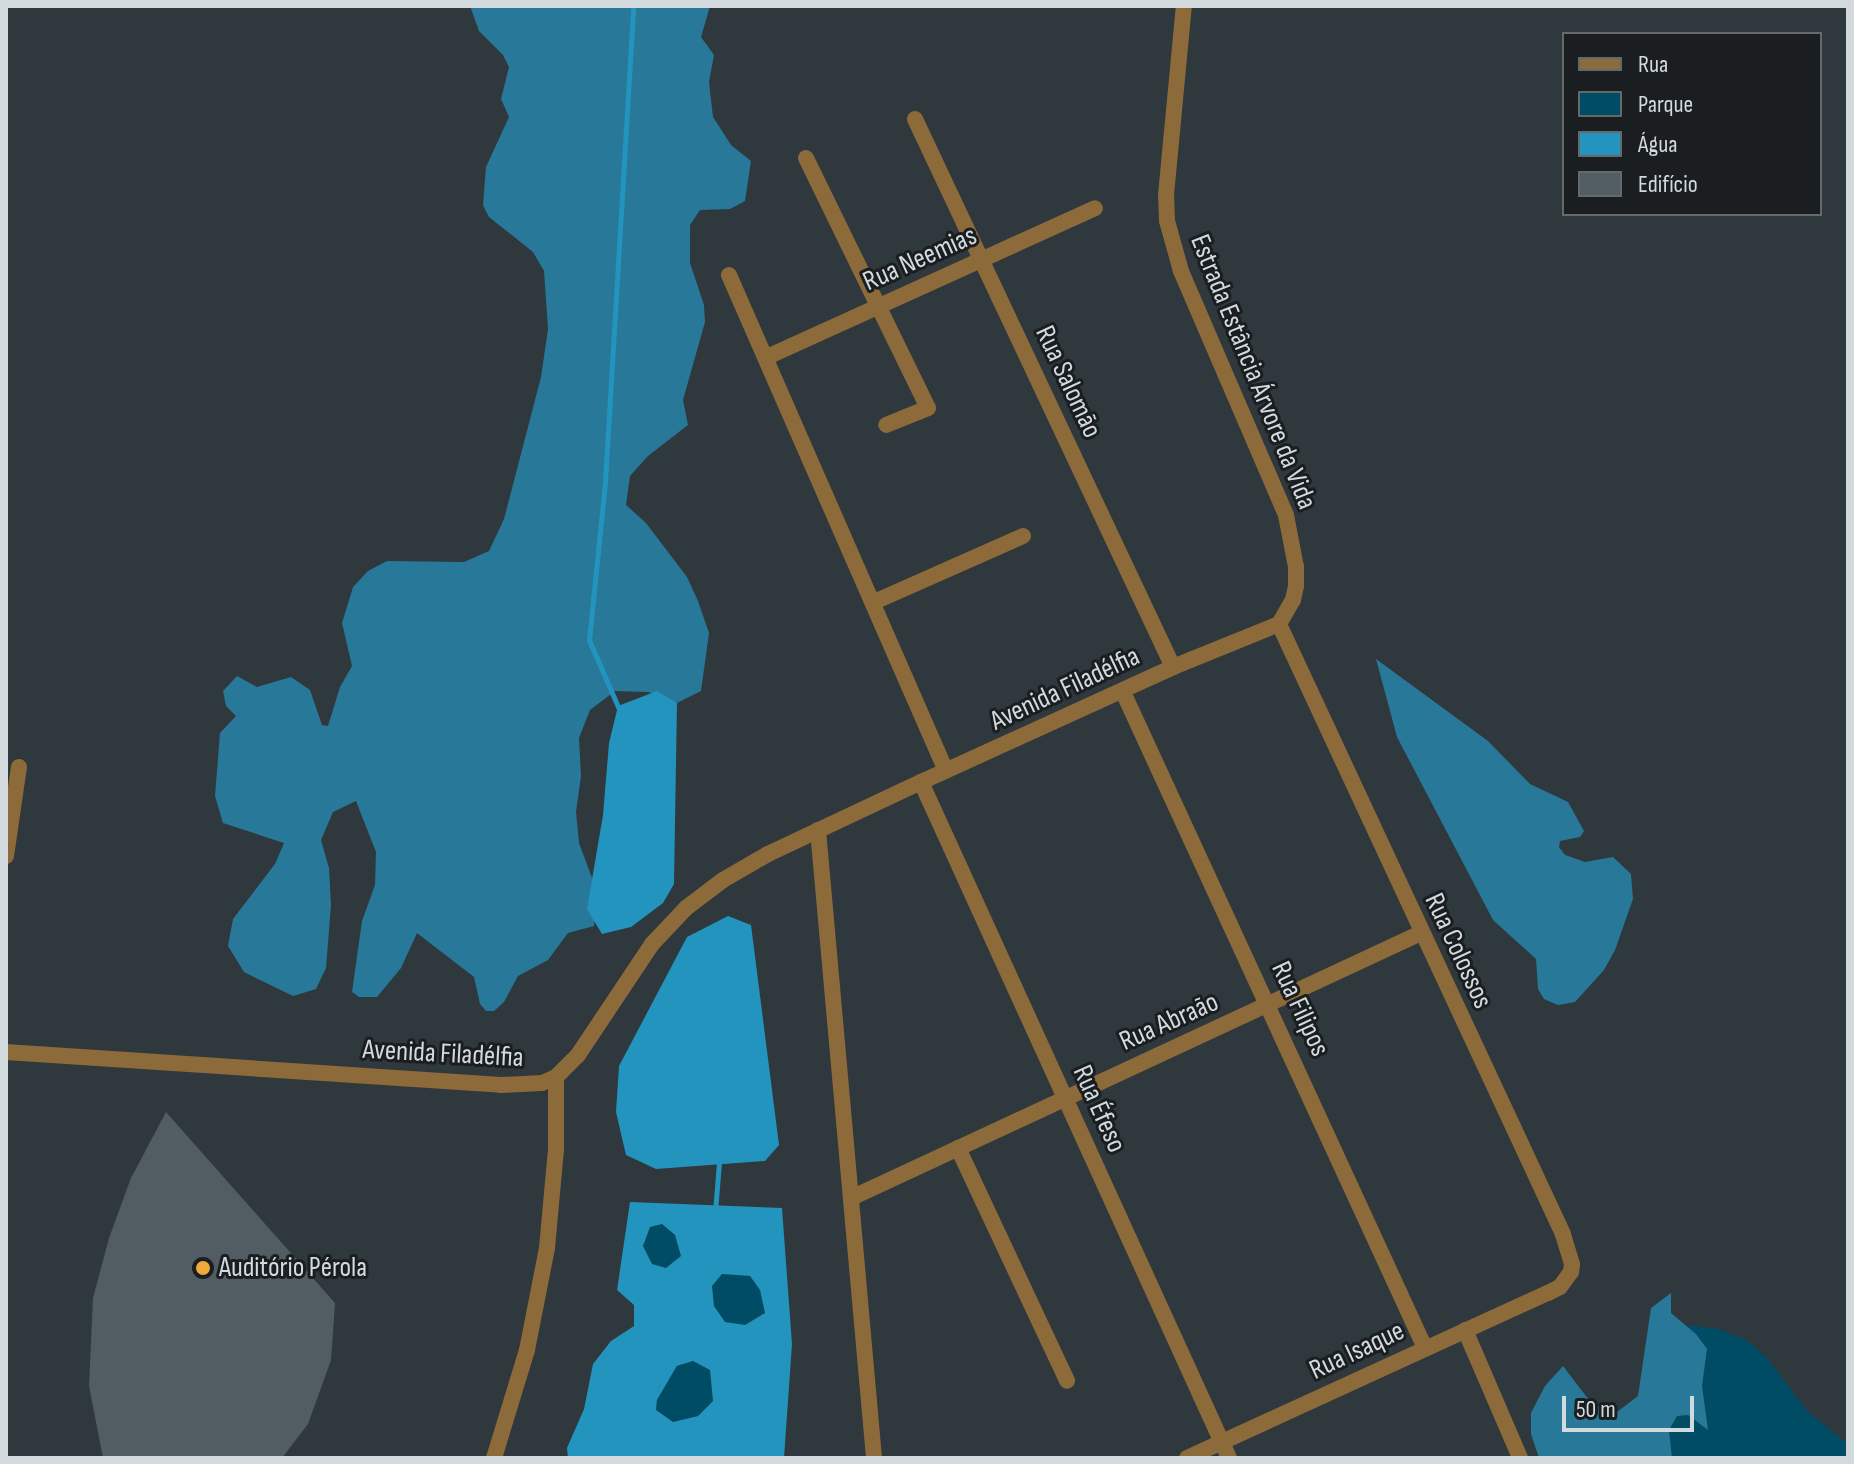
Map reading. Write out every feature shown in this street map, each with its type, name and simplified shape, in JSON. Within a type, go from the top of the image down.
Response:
[{"type":"street","name":"Estrada Estância Árvore da Vida","points":[[1184,6],[1167,221],[1181,271],[1277,490],[1296,567],[1293,600],[1279,624]]},
{"type":"street","name":"Rua Salomão","points":[[915,119],[1173,667]]},
{"type":"street","points":[[806,158],[928,408],[886,425]]},
{"type":"street","name":"Rua Neemias","points":[[767,357],[1095,208]]},
{"type":"street","points":[[729,275],[946,771]]},
{"type":"street","points":[[874,602],[1023,536]]},
{"type":"street","name":"Avenida Filadélfia","points":[[6,1052],[501,1085],[542,1083],[556,1077],[578,1055],[652,944],[686,908],[723,880],[818,830],[921,782],[1173,667],[1279,624]]},
{"type":"street","name":"Rua Colossos","points":[[1279,624],[1563,1234],[1572,1264],[1571,1272],[1560,1287],[1548,1293]]},
{"type":"street","name":"Rua Filipos","points":[[1123,692],[1270,1005],[1425,1348]]},
{"type":"street","points":[[6,856],[19,767]]},
{"type":"street","name":"Rua Éfeso","points":[[921,782],[1225,1450]]},
{"type":"street","points":[[818,830],[874,1458]]},
{"type":"street","name":"Rua Abraão","points":[[851,1198],[1421,933]]},
{"type":"street","points":[[494,1458],[527,1350],[547,1248],[556,1149],[556,1077]]},
{"type":"street","points":[[958,1148],[1067,1381]]},
{"type":"street","name":"Rua Isaque","points":[[1187,1458],[1225,1450],[1425,1348],[1548,1293]]},
{"type":"street","points":[[1465,1330],[1520,1458]]},
{"type":"green space","points":[[662,1224],[675,1235],[681,1256],[666,1268],[652,1264],[643,1246],[650,1227]]},
{"type":"green space","points":[[722,1274],[750,1276],[760,1290],[765,1312],[745,1325],[725,1322],[714,1306],[712,1286]]},
{"type":"green space","points":[[1686,1325],[1719,1329],[1747,1340],[1767,1358],[1808,1412],[1848,1444],[1848,1458],[1672,1458],[1669,1430],[1677,1416],[1688,1415],[1708,1429],[1702,1386],[1707,1349]]},
{"type":"green space","points":[[693,1361],[710,1369],[713,1401],[698,1416],[673,1422],[656,1410],[658,1388],[673,1367]]},
{"type":"shaded area","points":[[470,6],[710,6],[701,37],[714,55],[709,82],[713,117],[731,145],[751,161],[745,201],[730,209],[700,210],[690,225],[690,263],[704,305],[705,322],[683,400],[688,425],[648,456],[630,476],[626,505],[646,523],[687,577],[698,601],[709,633],[701,691],[677,703],[648,692],[615,691],[590,710],[579,738],[581,776],[576,812],[579,843],[598,894],[594,926],[568,933],[548,960],[518,976],[504,1002],[494,1011],[486,1011],[480,1004],[474,977],[417,933],[401,968],[377,997],[359,997],[352,992],[362,921],[375,885],[376,852],[356,801],[333,812],[321,840],[329,868],[331,905],[326,968],[316,989],[293,996],[244,972],[228,946],[233,919],[275,864],[284,843],[223,823],[215,796],[220,733],[236,716],[226,706],[223,691],[237,676],[257,687],[291,677],[310,690],[322,725],[328,726],[340,687],[352,666],[342,623],[353,587],[368,571],[387,561],[464,562],[489,551],[504,519],[541,377],[548,329],[544,271],[533,252],[489,217],[483,205],[486,167],[509,117],[501,99],[509,67],[503,55],[479,31]]},
{"type":"shaded area","points":[[1376,659],[1488,741],[1530,784],[1568,802],[1584,831],[1580,837],[1560,841],[1559,847],[1565,855],[1585,862],[1613,857],[1631,874],[1633,899],[1615,950],[1604,970],[1575,1002],[1558,1005],[1544,999],[1538,989],[1536,959],[1493,920],[1397,737]]},
{"type":"shaded area","points":[[1671,1293],[1671,1313],[1696,1334],[1707,1349],[1702,1386],[1708,1430],[1688,1415],[1677,1416],[1669,1430],[1672,1458],[1539,1458],[1531,1434],[1531,1413],[1545,1386],[1563,1366],[1589,1400],[1613,1415],[1638,1396],[1651,1308]]},
{"type":"water","points":[[657,691],[677,703],[674,884],[663,903],[631,927],[602,934],[587,909],[603,815],[609,743],[618,706]]},
{"type":"water","points":[[728,916],[751,925],[779,1145],[765,1161],[656,1169],[626,1155],[616,1112],[619,1066],[687,937]]},
{"type":"water","points":[[630,1202],[782,1208],[792,1344],[784,1458],[568,1458],[567,1448],[584,1409],[593,1364],[611,1341],[634,1326],[634,1305],[617,1290]],"holes":[[[662,1224],[675,1235],[681,1256],[666,1268],[652,1264],[643,1246],[650,1227]],[[722,1274],[750,1276],[760,1290],[765,1313],[745,1325],[725,1322],[714,1306],[712,1286]],[[693,1361],[710,1370],[713,1401],[698,1416],[673,1422],[656,1410],[658,1388],[673,1367]]]},
{"type":"building","name":"Auditório Pérola","points":[[166,1112],[335,1303],[331,1360],[308,1424],[282,1458],[103,1458],[89,1386],[93,1298],[109,1238],[131,1178]]},
{"type":"waterway","points":[[619,709],[589,640],[605,482],[633,6]]},
{"type":"waterway","points":[[715,1212],[719,1162]]},
{"type":"waterway","points":[[655,1397],[676,1361]]},
{"type":"place","name":"Auditório Pérola","points":[[203,1268]]}]
